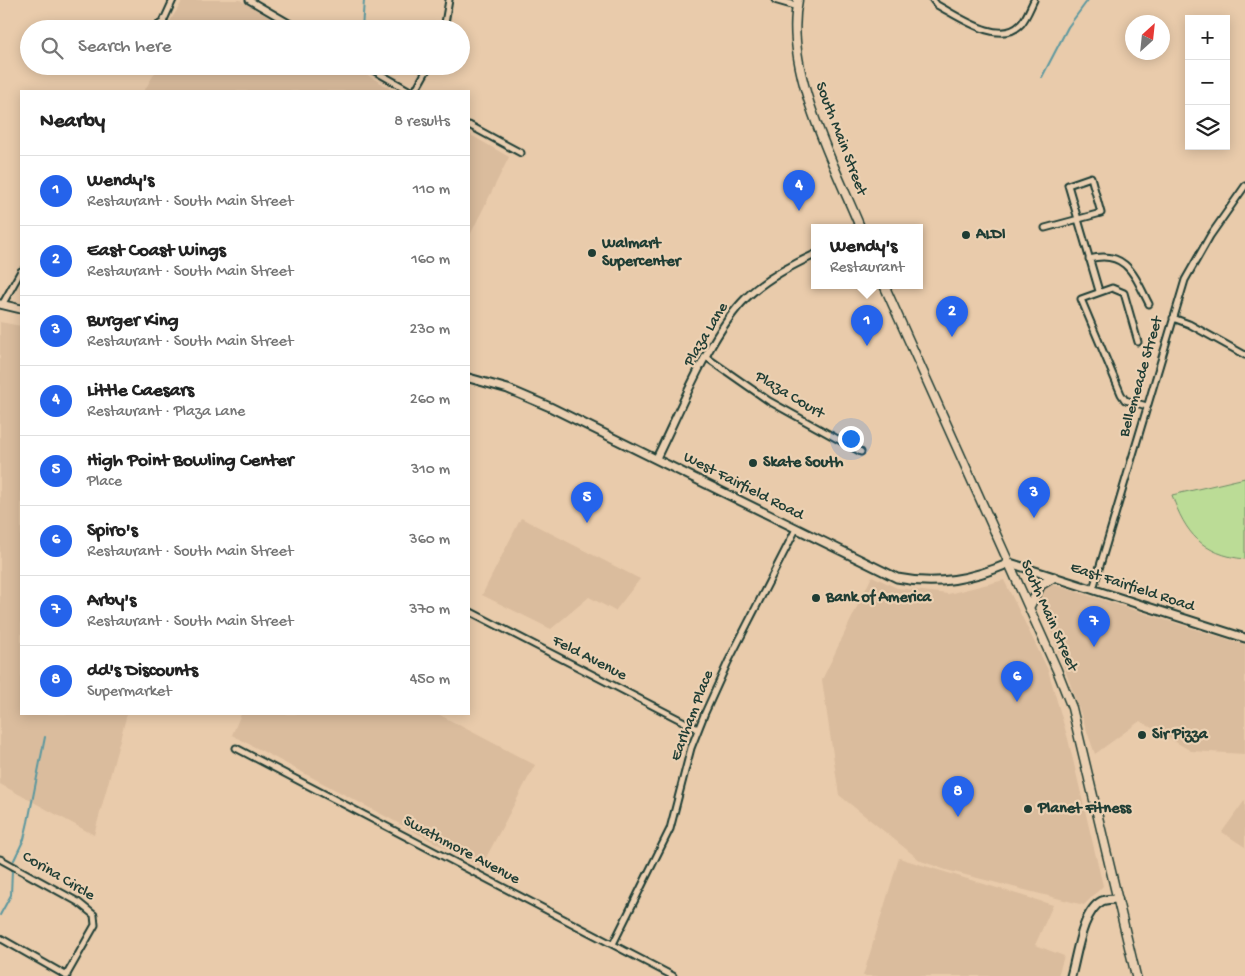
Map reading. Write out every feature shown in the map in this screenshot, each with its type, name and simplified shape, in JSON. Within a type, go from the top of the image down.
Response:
[{"type":"main road","name":"South Main Street","points":[[797,3],[799,57],[807,95],[859,224]]},
{"type":"main road","name":"South Main Street","points":[[886,289],[1010,563],[1057,670],[1077,724],[1136,976]]},
{"type":"main road","points":[[1,305],[20,309]]},
{"type":"main road","name":"West Fairfield Road","points":[[470,378],[508,389],[543,403],[885,574],[916,582],[952,581],[978,575],[1010,563]]},
{"type":"main road","name":"East Fairfield Road","points":[[1010,563],[1245,638]]},
{"type":"main road","points":[[1029,608],[1041,585],[1054,577]]},
{"type":"main road","points":[[1071,976],[1086,920],[1092,909],[1103,901],[1118,898]]},
{"type":"street","points":[[164,20],[173,0]]},
{"type":"street","points":[[249,0],[283,20]]},
{"type":"street","points":[[446,20],[449,0]]},
{"type":"street","points":[[776,0],[797,3]]},
{"type":"street","points":[[933,1],[996,33],[1014,30],[1020,25],[1034,0]]},
{"type":"street","points":[[382,75],[408,90]]},
{"type":"street","points":[[416,90],[424,75]]},
{"type":"street","points":[[470,126],[521,153]]},
{"type":"street","points":[[1045,228],[1077,219],[1100,213],[1090,177],[1068,184],[1077,219],[1099,291]]},
{"type":"street","name":"Bellemeade Street","points":[[1093,589],[1172,318],[1185,280],[1200,251],[1245,186]]},
{"type":"street","name":"Plaza Lane","points":[[656,459],[706,357],[724,327],[747,298],[772,278],[811,257]]},
{"type":"street","points":[[1089,259],[1107,257],[1127,265],[1138,280],[1149,304]]},
{"type":"street","points":[[1,305],[20,273]]},
{"type":"street","points":[[1138,342],[1124,293],[1112,288],[1099,291],[1081,299],[1121,394],[1126,400],[1146,406]]},
{"type":"street","points":[[1172,318],[1189,324],[1245,355]]},
{"type":"street","name":"Plaza Court","points":[[706,357],[769,401],[861,452]]},
{"type":"street","name":"Earlham Place","points":[[613,944],[670,829],[691,748],[698,729],[728,662],[796,529]]},
{"type":"street","name":"Feld Avenue","points":[[470,612],[698,729]]},
{"type":"street","name":"Swathmore Avenue","points":[[236,748],[673,976]]},
{"type":"street","name":"Corina Circle","points":[[0,859],[78,902],[94,915],[95,925],[66,976]]},
{"type":"street","points":[[0,938],[66,976]]},
{"type":"shaded area","points":[[183,0],[240,0],[274,20],[171,20]]},
{"type":"shaded area","points":[[154,75],[367,75],[392,90],[145,90]]},
{"type":"shaded area","points":[[470,135],[509,157],[470,235]]},
{"type":"shaded area","points":[[0,322],[20,326],[20,715],[127,715],[94,835],[0,784]]},
{"type":"shaded area","points":[[521,518],[640,579],[615,611],[589,597],[551,629],[482,595]]},
{"type":"shaded area","points":[[872,576],[897,588],[948,594],[1004,580],[1048,670],[1068,739],[1103,886],[1084,905],[946,870],[921,861],[839,795],[822,680]]},
{"type":"shaded area","points":[[1048,585],[1055,585],[1245,645],[1245,754],[1191,751],[1140,721],[1095,754],[1042,605],[1040,595],[1042,588]]},
{"type":"shaded area","points":[[241,715],[440,715],[535,765],[481,867],[232,735]]},
{"type":"shaded area","points":[[1245,800],[1245,847],[1222,832]]},
{"type":"shaded area","points":[[899,858],[1053,905],[1035,945],[1064,956],[1058,976],[863,976]]},
{"type":"green space","points":[[1245,478],[1245,559],[1218,553],[1198,540],[1183,520],[1172,495]]},
{"type":"waterway","points":[[363,20],[364,0]]},
{"type":"waterway","points":[[1042,77],[1068,27],[1088,0]]},
{"type":"waterway","points":[[14,860],[24,839],[45,737]]},
{"type":"waterway","points":[[0,915],[11,895],[12,870]]},
{"type":"place","name":"Little Caesars","points":[[799,211]]},
{"type":"place","name":"ALDI","points":[[966,235]]},
{"type":"place","name":"Walmart Supercenter","points":[[592,253]]},
{"type":"place","name":"East Coast Wings","points":[[952,337]]},
{"type":"place","name":"Wendy's","points":[[867,346]]},
{"type":"place","name":"Skate South","points":[[753,463]]},
{"type":"place","name":"Burger King","points":[[1034,518]]},
{"type":"place","name":"High Point Bowling Center","points":[[587,523]]},
{"type":"place","name":"Bank of America","points":[[816,598]]},
{"type":"place","name":"Arby's","points":[[1094,647]]},
{"type":"place","name":"Spiro's","points":[[1017,702]]},
{"type":"place","name":"Sir Pizza","points":[[1142,735]]},
{"type":"place","name":"Planet Fitness","points":[[1028,809]]},
{"type":"place","name":"dd's Discounts","points":[[958,817]]}]
